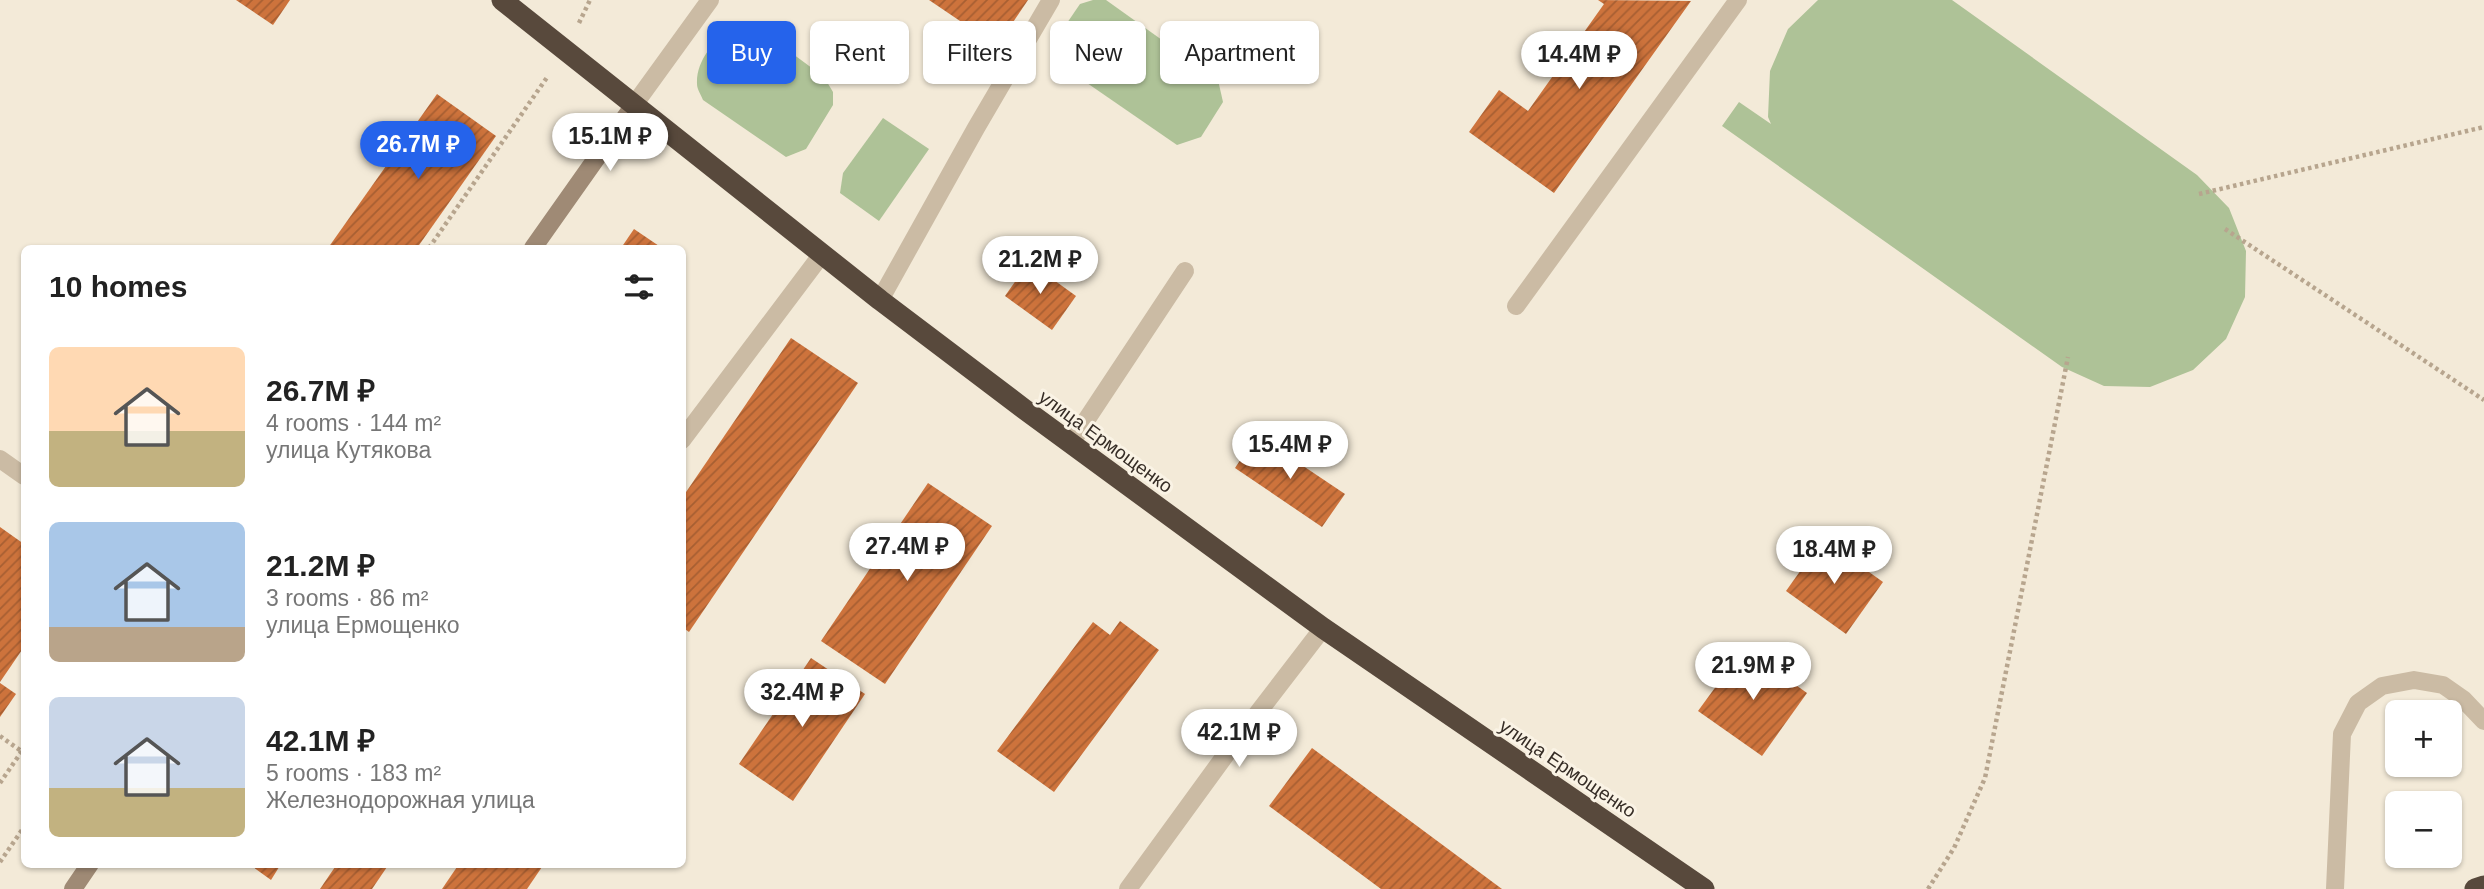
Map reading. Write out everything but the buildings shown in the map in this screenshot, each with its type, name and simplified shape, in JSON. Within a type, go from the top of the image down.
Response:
[{"type":"highway","name":"улица Ермощенко","points":[[502,0],[880,300],[1071,443],[1323,628],[1704,889]]},
{"type":"highway","points":[[2475,889],[2484,886]]},
{"type":"main road","points":[[535,245],[634,105]]},
{"type":"main road","points":[[73,889],[87,868]]},
{"type":"street","points":[[634,105],[710,0]]},
{"type":"street","points":[[880,300],[1051,0]]},
{"type":"street","points":[[1516,306],[1738,0]]},
{"type":"street","points":[[686,435],[822,254]]},
{"type":"street","points":[[1071,443],[1185,271]]},
{"type":"street","points":[[0,458],[21,474]]},
{"type":"street","points":[[1128,889],[1323,628]]},
{"type":"street","points":[[2335,889],[2342,734],[2358,703],[2382,686],[2414,680],[2443,685],[2463,699],[2484,721]]},
{"type":"path","points":[[431,245],[529,104]]},
{"type":"path","points":[[2199,194],[2484,127]]},
{"type":"path","points":[[2225,229],[2484,400]]},
{"type":"path","points":[[1928,889],[1954,848],[1985,778],[2068,357]]},
{"type":"path","points":[[0,736],[21,749]]},
{"type":"path","points":[[0,783],[21,755]]},
{"type":"path","points":[[0,862],[21,831]]},
{"type":"green space","points":[[1106,0],[1135,21],[1068,21],[1080,4]]},
{"type":"green space","points":[[1818,0],[1952,0],[2197,175],[2229,208],[2246,251],[2245,297],[2226,339],[2193,370],[2150,387],[2104,386],[2062,367],[1722,126],[1739,102],[1771,124],[1768,117],[1770,71],[1788,29]]},
{"type":"green space","points":[[1146,29],[1160,39],[1160,84],[1219,84],[1223,102],[1201,137],[1177,145],[1088,84],[1146,84]]},
{"type":"green space","points":[[707,53],[707,84],[796,84],[796,56],[810,67],[810,84],[828,84],[833,92],[833,105],[806,149],[786,157],[703,100],[697,86],[697,75]]},
{"type":"green space","points":[[883,118],[929,149],[879,221],[840,193],[843,173]]}]
